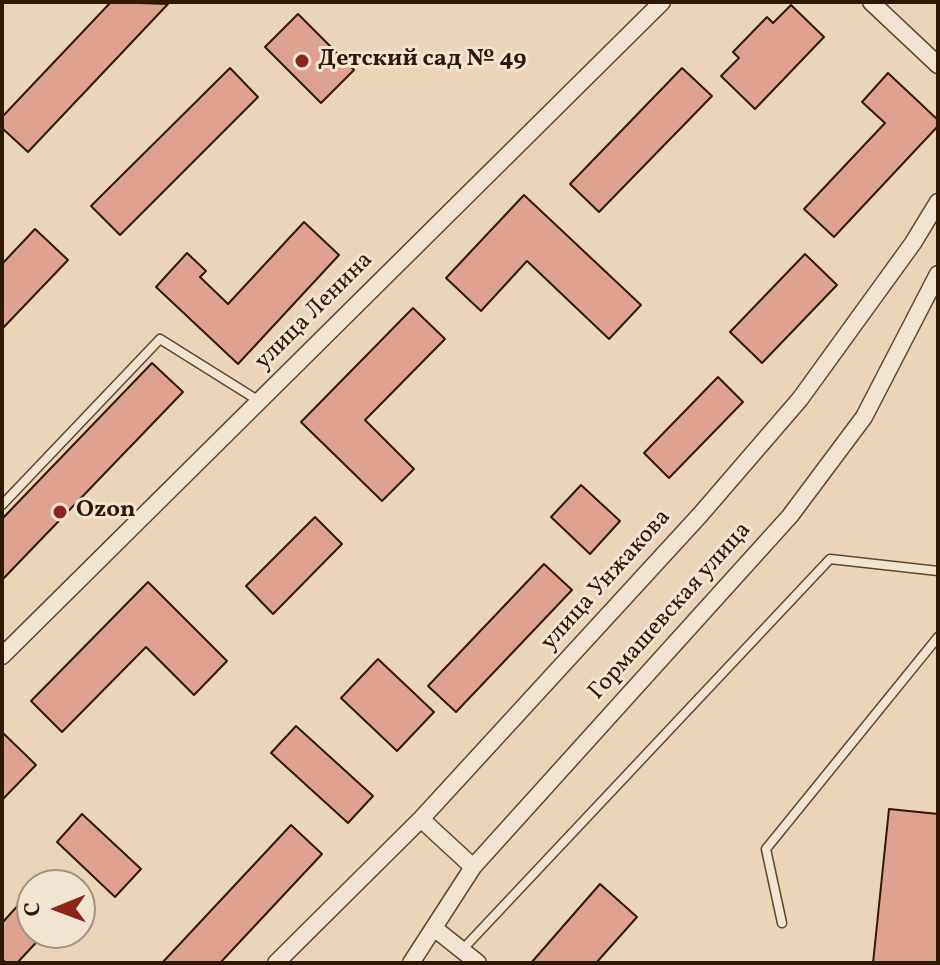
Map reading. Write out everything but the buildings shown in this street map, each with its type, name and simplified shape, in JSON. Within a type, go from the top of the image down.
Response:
[{"type":"street","name":"улица Ленина","points":[[2,656],[662,2]]},
{"type":"street","points":[[871,2],[938,65]]},
{"type":"street","name":"улица Унжакова","points":[[276,963],[421,819],[700,515],[800,399],[913,243],[938,202]]},
{"type":"street","name":"Гормашевская улица","points":[[411,963],[473,867],[790,516],[864,417],[938,274]]},
{"type":"street","points":[[421,819],[473,867]]},
{"type":"street","points":[[434,928],[478,963]]},
{"type":"lane","points":[[2,505],[160,339],[259,401]]},
{"type":"lane","points":[[462,950],[830,559],[938,571]]},
{"type":"lane","points":[[782,923],[766,849],[938,637]]},
{"type":"place","name":"Детский сад № 49","points":[[302,61]]},
{"type":"place","name":"Ozon","points":[[60,512]]}]
